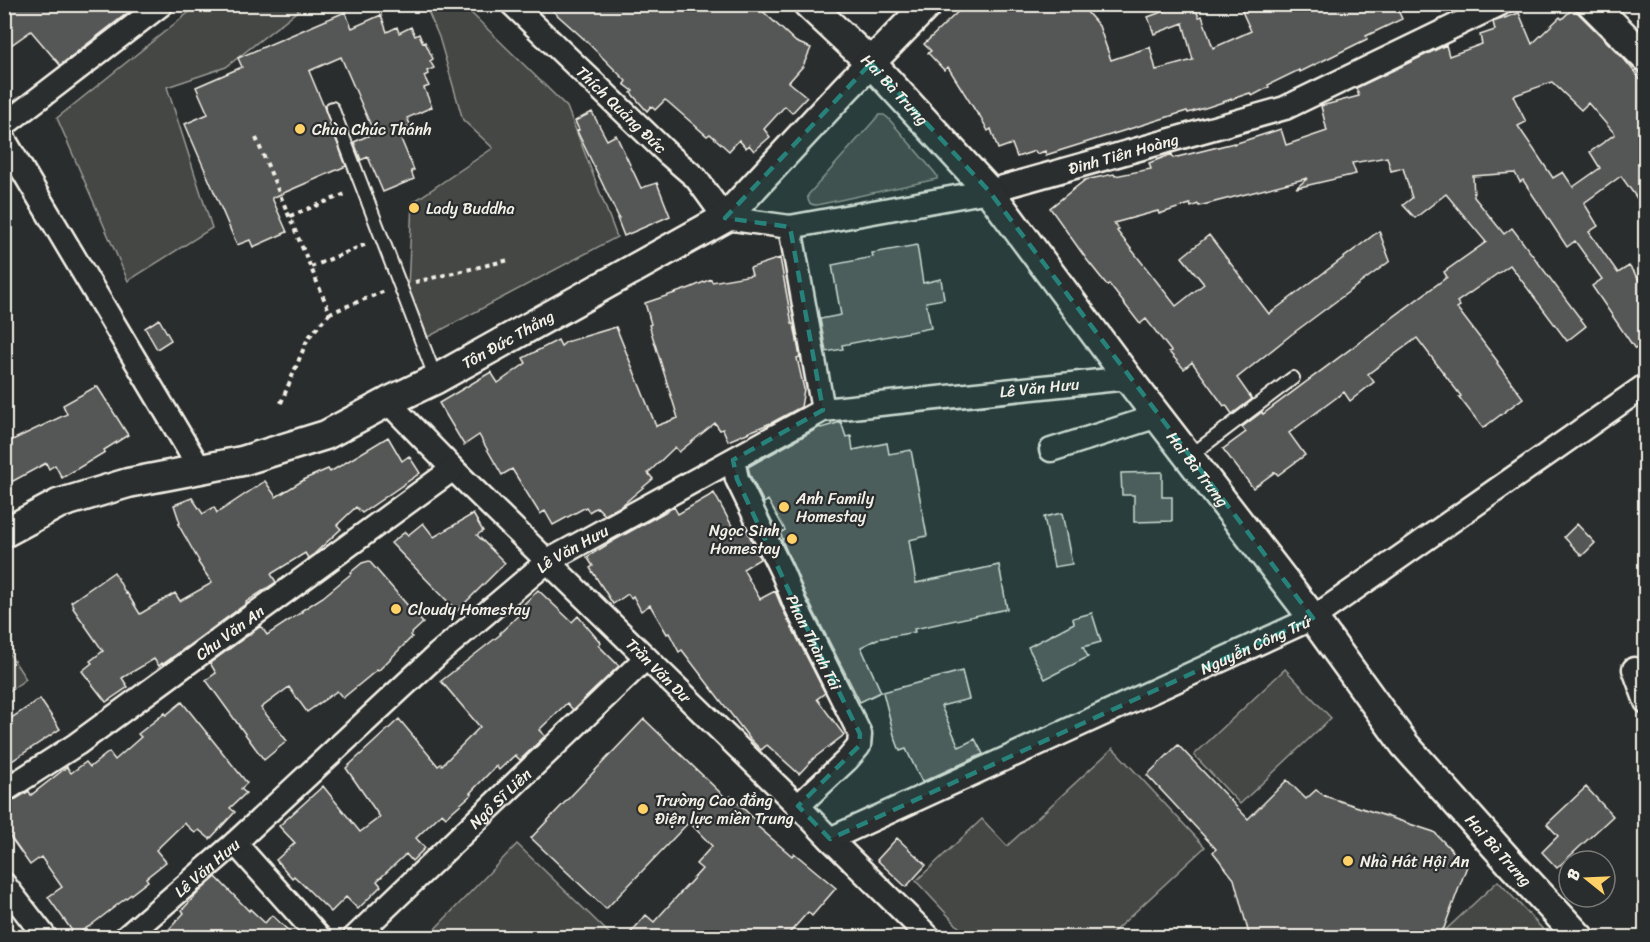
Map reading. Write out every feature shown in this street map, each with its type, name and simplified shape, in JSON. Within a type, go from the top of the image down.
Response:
[{"type":"street","points":[[4,125],[162,4]]},
{"type":"street","name":"Thích Quảng Đức","points":[[512,4],[668,154],[696,178],[725,218]]},
{"type":"street","name":"Hai Bà Trưng","points":[[808,4],[871,63],[989,191],[1128,378],[1313,618],[1405,745],[1580,938]]},
{"type":"street","name":"Tôn Đức Thắng","points":[[4,533],[58,504],[128,483],[242,460],[326,435],[436,379],[725,218],[928,4]]},
{"type":"street","name":"Đinh Tiên Hoàng","points":[[725,218],[790,228],[989,191],[1284,108],[1500,4]]},
{"type":"street","points":[[1592,4],[1646,58]]},
{"type":"street","points":[[4,139],[200,469]]},
{"type":"street","points":[[790,228],[823,410]]},
{"type":"street","name":"Lê Văn Hưu","points":[[124,938],[235,843],[438,654],[548,561],[823,410],[1128,378]]},
{"type":"street","name":"Nguyễn Công Trứ","points":[[830,839],[1313,618],[1646,385]]},
{"type":"street","name":"Trần Văn Dư","points":[[388,402],[453,469],[930,938]]},
{"type":"street","points":[[1051,450],[1158,417]]},
{"type":"street","name":"Phan Thành Tái","points":[[733,460],[737,480],[783,574],[795,604],[860,734],[859,746],[847,760],[798,806]]},
{"type":"street","name":"Chu Văn An","points":[[4,791],[77,744],[453,469]]},
{"type":"street","name":"Ngô Sĩ Liên","points":[[354,938],[646,658]]},
{"type":"street","points":[[1634,669],[1646,702]]},
{"type":"street","points":[[235,843],[320,938]]},
{"type":"street","points":[[4,884],[46,938]]},
{"type":"lane","points":[[332,108],[436,379]]},
{"type":"lane","points":[[1190,456],[1293,378]]},
{"type":"path","points":[[256,138],[330,313]]},
{"type":"path","points":[[290,216],[363,187]]},
{"type":"path","points":[[311,267],[382,237]]},
{"type":"path","points":[[281,403],[308,338],[330,313],[400,285],[509,260]]},
{"type":"highlighted area","points":[[871,63],[989,191],[1313,618],[830,839],[798,806],[859,746],[860,734],[795,604],[737,479],[733,460],[823,410],[790,227],[725,218]]},
{"type":"shaded area","points":[[198,5],[305,5],[226,67],[167,87],[212,228],[128,281],[57,118]]},
{"type":"shaded area","points":[[407,5],[463,5],[567,107],[617,237],[428,337],[408,288],[412,203],[493,148],[463,120],[439,37],[427,9]]},
{"type":"shaded area","points":[[879,115],[888,118],[935,173],[937,179],[817,205],[811,204],[808,195]]},
{"type":"shaded area","points":[[5,647],[26,679],[4,694]]},
{"type":"shaded area","points":[[1285,669],[1331,718],[1240,804],[1194,755]]},
{"type":"shaded area","points":[[1113,748],[1205,847],[1108,937],[968,937],[916,881],[982,819],[1007,846]]},
{"type":"shaded area","points":[[517,844],[613,937],[427,937]]},
{"type":"shaded area","points":[[1498,881],[1550,937],[1438,937]]},
{"type":"building","points":[[4,4],[139,4],[60,65],[31,31],[4,50]]},
{"type":"building","points":[[545,4],[755,4],[796,42],[811,48],[803,66],[789,82],[807,97],[792,113],[785,106],[764,129],[770,137],[754,151],[749,145],[746,148],[739,140],[729,151],[710,134],[707,136],[665,100],[655,110],[651,106],[647,111],[631,93],[633,91],[624,84],[626,81]]},
{"type":"building","points":[[966,4],[1080,4],[1099,26],[1111,60],[1150,47],[1156,70],[1193,60],[1183,23],[1154,34],[1148,17],[1178,6],[1178,4],[1193,4],[1199,17],[1202,16],[1213,48],[1251,31],[1241,9],[1252,4],[1395,4],[1402,19],[1300,72],[1299,70],[1268,85],[1269,87],[1252,96],[1250,93],[1188,113],[1187,111],[1046,155],[1045,151],[1037,154],[1035,151],[1017,157],[1012,144],[998,149],[991,129],[988,131],[948,67],[944,70],[928,53],[931,51],[924,44]]},
{"type":"building","points":[[1573,8],[1624,59],[1646,86],[1646,211],[1621,176],[1584,203],[1598,226],[1589,232],[1618,273],[1629,266],[1646,289],[1646,342],[1635,349],[1592,286],[1602,279],[1575,241],[1567,247],[1523,180],[1520,182],[1515,173],[1473,176],[1474,197],[1504,234],[1512,228],[1586,326],[1567,341],[1510,265],[1457,302],[1460,306],[1457,308],[1523,398],[1483,428],[1417,338],[1368,374],[1374,382],[1350,401],[1344,392],[1289,433],[1305,455],[1278,475],[1275,472],[1253,488],[1223,449],[1246,432],[1242,427],[1262,412],[1263,414],[1447,277],[1444,272],[1486,242],[1446,194],[1415,218],[1403,205],[1412,198],[1403,168],[1391,171],[1387,157],[1352,163],[1356,174],[1296,188],[1308,178],[1199,206],[1198,204],[1191,207],[1190,204],[1159,214],[1158,211],[1114,223],[1119,230],[1117,231],[1176,306],[1204,284],[1182,257],[1209,235],[1269,314],[1379,231],[1390,261],[1237,378],[1252,399],[1232,414],[1192,362],[1184,369],[1146,319],[1140,324],[1087,260],[1050,208],[1085,180],[1151,169],[1149,163],[1172,154],[1173,158],[1234,144],[1281,129],[1286,145],[1327,131],[1321,106],[1359,96],[1356,88],[1446,45],[1449,56],[1482,44],[1480,35],[1495,30],[1493,22],[1519,13],[1532,44],[1560,17],[1562,19]],"holes":[[[1552,82],[1581,110],[1588,103],[1615,134],[1590,152],[1600,168],[1573,187],[1563,172],[1553,178],[1518,126],[1526,122],[1513,96]]]},
{"type":"building","name":"Chùa Chúc Thánh","points":[[345,12],[352,28],[381,15],[387,32],[397,27],[399,33],[411,27],[415,36],[419,34],[423,43],[425,42],[433,59],[430,61],[434,68],[427,71],[428,74],[424,76],[429,86],[424,88],[432,107],[407,118],[411,126],[398,132],[414,170],[411,171],[414,179],[383,192],[368,157],[361,160],[354,142],[374,133],[341,57],[309,71],[346,166],[272,198],[287,232],[253,247],[250,240],[237,245],[185,124],[208,114],[196,87],[242,67],[238,58]]},
{"type":"building","points":[[592,112],[607,140],[616,135],[641,188],[657,183],[670,216],[624,236],[617,218],[619,218],[577,131],[579,130],[575,121]]},
{"type":"building","points":[[917,245],[923,283],[941,279],[944,299],[926,302],[931,328],[842,345],[843,349],[826,352],[820,319],[841,315],[832,265],[873,257],[872,253]]},
{"type":"building","points":[[780,258],[800,357],[797,358],[804,389],[801,407],[728,441],[723,429],[720,430],[715,423],[679,452],[675,447],[648,473],[653,479],[621,506],[605,515],[597,507],[589,512],[586,507],[553,525],[545,511],[540,514],[512,469],[502,475],[479,435],[464,445],[439,403],[491,372],[498,383],[526,363],[523,358],[558,340],[561,346],[566,342],[616,327],[656,426],[678,418],[649,325],[651,324],[645,303],[711,279],[712,282],[752,275],[750,268]]},
{"type":"building","points":[[159,319],[171,340],[157,349],[145,328]]},
{"type":"building","points":[[97,386],[128,435],[62,478],[55,465],[49,469],[46,463],[4,486],[4,444],[67,414],[63,405]]},
{"type":"building","points":[[841,422],[846,437],[851,436],[853,450],[887,443],[889,454],[911,450],[927,536],[909,540],[916,583],[999,565],[1007,609],[914,629],[915,632],[877,639],[861,647],[881,692],[860,702],[807,598],[782,540],[780,533],[785,530],[768,500],[764,503],[748,467],[820,427]]},
{"type":"building","points":[[388,437],[402,461],[409,456],[420,473],[362,513],[356,507],[337,525],[341,529],[314,554],[308,558],[305,553],[271,574],[276,582],[163,664],[159,666],[154,659],[122,678],[128,687],[106,702],[82,671],[103,651],[71,602],[114,572],[140,614],[175,593],[180,601],[212,583],[178,524],[180,523],[174,505],[192,498],[203,514],[214,507],[217,513],[265,481],[276,497],[307,478],[328,469],[330,472]]},
{"type":"building","points":[[1162,472],[1162,497],[1172,497],[1172,521],[1134,522],[1134,495],[1122,495],[1121,473]]},
{"type":"building","points":[[714,493],[736,533],[746,528],[760,559],[743,569],[760,599],[775,591],[825,693],[817,699],[844,735],[814,758],[799,774],[767,745],[761,750],[750,739],[682,650],[679,652],[650,605],[641,611],[633,596],[631,598],[628,594],[613,604],[590,568],[593,566],[587,557],[613,541],[674,507],[678,514]]},
{"type":"building","points":[[1062,513],[1072,564],[1054,567],[1044,517]]},
{"type":"building","points":[[473,514],[483,531],[477,535],[505,563],[457,611],[391,543],[405,532],[408,535],[423,523],[434,537]]},
{"type":"building","points":[[1577,524],[1595,543],[1582,556],[1564,537]]},
{"type":"building","points":[[369,561],[423,623],[378,671],[343,698],[337,691],[307,712],[289,687],[261,708],[287,741],[264,760],[206,680],[216,673],[210,663],[261,626],[267,635],[323,597],[362,563]]},
{"type":"building","points":[[538,590],[572,622],[578,616],[601,643],[598,645],[619,666],[573,710],[567,703],[539,730],[545,736],[520,760],[515,755],[499,770],[496,766],[470,793],[472,794],[446,817],[442,813],[416,838],[425,848],[412,861],[406,854],[377,881],[381,886],[358,909],[346,897],[331,912],[294,876],[292,878],[276,860],[295,843],[279,826],[323,786],[360,832],[380,817],[346,768],[399,719],[438,766],[442,765],[480,727],[441,681],[501,634],[523,611],[520,608]]},
{"type":"building","points":[[1092,613],[1101,642],[1083,647],[1088,657],[1045,679],[1028,647],[1074,623],[1073,618]]},
{"type":"building","points":[[962,671],[969,699],[941,706],[959,747],[975,739],[983,754],[922,782],[906,749],[900,751],[883,692]]},
{"type":"building","points":[[40,699],[60,729],[9,763],[13,769],[4,775],[4,723]]},
{"type":"building","points":[[182,702],[247,783],[241,789],[246,793],[230,808],[235,812],[210,839],[199,830],[195,833],[184,823],[156,850],[166,862],[146,878],[148,881],[75,935],[48,897],[62,887],[41,857],[30,865],[4,828],[4,804],[29,791],[31,795],[67,767],[71,773],[86,762],[90,767],[109,752],[115,760],[141,737],[138,734]]},
{"type":"building","points":[[644,719],[727,799],[731,796],[758,823],[756,825],[792,856],[794,853],[836,888],[812,916],[808,912],[785,938],[626,938],[646,915],[654,922],[702,869],[696,864],[712,846],[689,822],[606,909],[531,838]]},
{"type":"building","name":"Nhà Hát Hội An","points":[[1178,745],[1248,819],[1287,780],[1306,799],[1316,790],[1325,796],[1434,832],[1467,866],[1444,928],[1434,938],[1250,938],[1234,879],[1213,852],[1216,849],[1147,775]]},
{"type":"building","points":[[1586,787],[1613,816],[1577,849],[1557,849],[1557,868],[1542,852],[1558,836],[1547,824]]},
{"type":"building","points":[[897,838],[926,865],[906,887],[877,860]]},
{"type":"building","points":[[216,877],[249,911],[250,909],[265,923],[272,915],[296,938],[161,938],[184,913],[182,910]]},
{"type":"place","name":"Chùa Chúc Thánh","points":[[300,129]]},
{"type":"place","name":"Lady Buddha","points":[[414,208]]},
{"type":"place","name":"Anh Family Homestay","points":[[784,507]]},
{"type":"place","name":"Ngọc Sinh Homestay","points":[[792,539]]},
{"type":"place","name":"Cloudy Homestay","points":[[396,609]]},
{"type":"place","name":"Trường Cao đẳng Điện lực miền Trung","points":[[643,809]]},
{"type":"place","name":"Nhà Hát Hội An","points":[[1348,861]]}]
